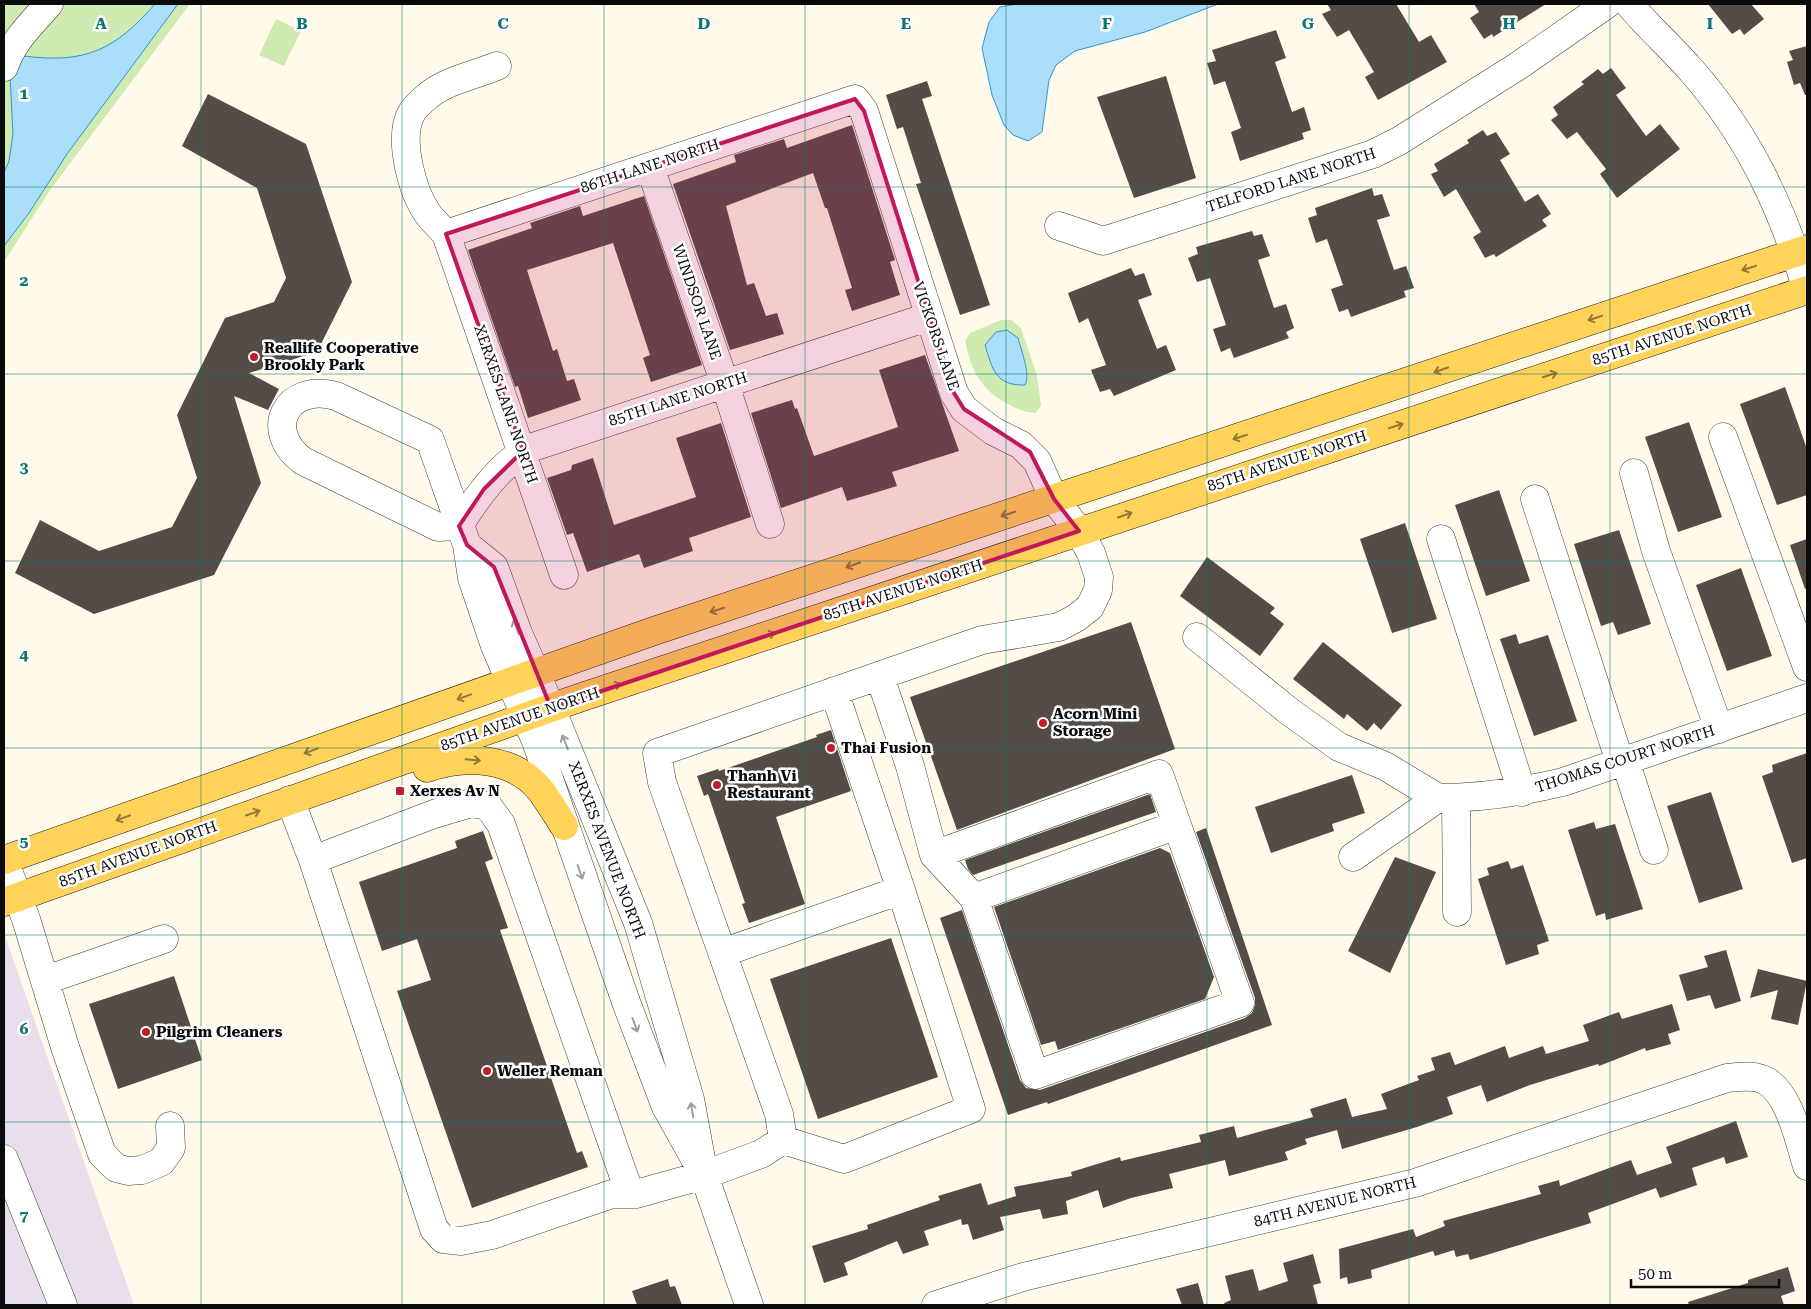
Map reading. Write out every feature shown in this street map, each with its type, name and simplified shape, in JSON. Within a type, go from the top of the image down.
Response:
[{"type":"main road","points":[[4,860],[536,672],[1801,251]]},
{"type":"main road","name":"85TH AVENUE NORTH","points":[[11,900],[526,716],[1807,290]]},
{"type":"main road","points":[[290,800],[350,796],[445,762],[465,759],[490,762],[509,768],[523,776],[540,790],[564,826]]},
{"type":"street","points":[[4,67],[8,55],[23,32],[49,4]]},
{"type":"street","name":"TELFORD LANE NORTH","points":[[1059,226],[1103,242],[1373,154],[1398,141],[1518,66],[1607,4]]},
{"type":"street","points":[[1629,4],[1691,71],[1728,117],[1759,166],[1801,251],[1807,290]]},
{"type":"street","points":[[446,234],[427,213],[415,190],[408,162],[407,122],[412,112],[431,94],[455,81],[497,66]]},
{"type":"street","name":"86TH LANE NORTH","points":[[446,234],[855,99]]},
{"type":"street","name":"VICKORS LANE","points":[[722,953],[662,782],[657,753],[982,640],[1059,627],[1076,618],[1090,607],[1098,590],[1099,578],[1091,553],[1079,531],[1054,499],[1037,461],[1030,452],[1008,437],[993,431],[960,404],[928,317],[864,111],[855,99]]},
{"type":"street","name":"WINDSOR LANE","points":[[650,166],[725,384],[770,524]]},
{"type":"street","name":"XERXES LANE NORTH","points":[[446,234],[523,451],[564,575]]},
{"type":"street","name":"85TH LANE NORTH","points":[[463,535],[480,494],[523,451],[544,442],[928,317]]},
{"type":"street","points":[[322,392],[336,396],[430,440],[463,535],[438,527],[303,461],[291,452],[285,443],[282,431],[284,416],[291,404],[297,397],[322,392]]},
{"type":"street","points":[[1723,437],[1807,668]]},
{"type":"street","points":[[1634,472],[1656,551],[1719,728]]},
{"type":"street","points":[[1535,499],[1654,850]]},
{"type":"street","name":"XERXES AVENUE NORTH","points":[[463,535],[494,567],[518,634],[551,708],[638,923],[690,1099],[704,1175],[750,1305]]},
{"type":"street","name":"XERXES AVENUE NORTH","points":[[463,535],[472,578],[495,646],[526,716],[666,1108],[704,1175]]},
{"type":"street","points":[[1441,539],[1522,792]]},
{"type":"street","points":[[1197,637],[1290,712],[1339,747],[1385,766],[1447,798]]},
{"type":"street","points":[[880,677],[910,766],[934,855],[974,898],[1035,1075],[1240,1003],[1159,774],[934,855]]},
{"type":"street","points":[[290,800],[313,860],[434,1229],[443,1239],[461,1241],[492,1235],[612,1194],[636,1194],[704,1175],[761,1154],[783,1140],[844,1159],[971,1109],[901,890],[834,691]]},
{"type":"street","name":"THOMAS COURT NORTH","points":[[1447,798],[1480,798],[1522,792],[1563,782],[1807,698]]},
{"type":"street","points":[[1353,857],[1447,798]]},
{"type":"street","points":[[1447,798],[1456,912]]},
{"type":"street","points":[[313,860],[434,814],[471,803],[488,806],[501,824],[630,1194]]},
{"type":"street","points":[[974,898],[1177,825]]},
{"type":"street","points":[[4,860],[11,900],[46,980],[65,1047],[102,1154],[116,1168],[128,1171],[142,1170],[161,1162],[170,1148],[170,1126]]},
{"type":"street","points":[[783,1140],[779,1114],[722,953],[901,890]]},
{"type":"street","points":[[46,980],[164,939]]},
{"type":"street","name":"84TH AVENUE NORTH","points":[[936,1305],[1023,1277],[1415,1183],[1727,1078],[1745,1076],[1763,1079],[1776,1090],[1786,1103],[1807,1166]]},
{"type":"street","points":[[4,1159],[63,1305]]},
{"type":"highlighted area","points":[[855,99],[864,111],[954,393],[964,409],[1030,452],[1054,499],[1079,531],[551,708],[494,567],[467,545],[459,526],[484,489],[523,451],[446,234]]},
{"type":"shaded area","points":[[5,936],[134,1305],[4,1305]]},
{"type":"green space","points":[[4,4],[190,4],[50,190],[4,262]]},
{"type":"green space","points":[[276,19],[301,31],[284,66],[259,55]]},
{"type":"green space","points":[[1001,320],[1011,320],[1021,328],[1037,376],[1041,405],[1036,413],[1026,412],[1017,408],[992,393],[979,379],[971,362],[965,341],[970,333]]},
{"type":"water","points":[[155,4],[178,4],[67,154],[29,213],[4,246],[4,173],[9,161],[13,134],[10,76],[24,56],[65,58],[82,55],[112,43],[126,33]]},
{"type":"water","points":[[1017,4],[1218,4],[1145,32],[1075,51],[1056,65],[1049,80],[1042,132],[1028,141],[1013,135],[1004,125],[992,95],[982,48],[989,22],[1000,7]]},
{"type":"water","points":[[1007,330],[1018,338],[1027,375],[1025,385],[1015,385],[1001,379],[996,374],[990,361],[985,345],[996,332]]},
{"type":"building","points":[[1327,4],[1396,4],[1419,42],[1431,35],[1447,62],[1378,100],[1365,77],[1374,72],[1349,30],[1337,37],[1322,14],[1331,10]]},
{"type":"building","points":[[1474,4],[1546,4],[1493,37],[1492,34],[1484,39],[1470,18],[1479,12]]},
{"type":"building","points":[[1708,4],[1751,4],[1764,19],[1744,35],[1740,29],[1732,34]]},
{"type":"building","points":[[1276,30],[1286,58],[1275,62],[1292,112],[1304,107],[1311,130],[1302,133],[1304,139],[1240,161],[1231,132],[1241,128],[1225,81],[1214,85],[1207,63],[1216,61],[1212,50]]},
{"type":"building","points":[[1807,46],[1807,95],[1805,95],[1800,83],[1794,85],[1787,62],[1793,60],[1789,51]]},
{"type":"building","points":[[1611,68],[1626,88],[1616,95],[1646,136],[1660,124],[1680,149],[1617,198],[1600,174],[1606,169],[1577,132],[1567,139],[1551,120],[1558,115],[1553,107],[1584,84],[1581,82],[1598,69],[1603,74]]},
{"type":"building","points":[[1166,76],[1196,178],[1134,198],[1097,97]]},
{"type":"building","points":[[927,81],[932,96],[922,99],[990,305],[960,315],[916,184],[921,183],[903,127],[897,129],[886,95]]},
{"type":"building","name":"Reallife Cooperative Brookly Park","points":[[208,94],[306,144],[352,282],[317,352],[249,373],[279,389],[268,410],[234,396],[261,483],[214,575],[94,614],[15,573],[40,520],[99,551],[172,527],[197,478],[177,415],[225,318],[274,302],[286,278],[257,188],[182,146]]},
{"type":"building","points":[[852,125],[895,260],[890,262],[900,295],[852,311],[845,290],[852,288],[827,208],[825,208],[813,173],[726,206],[747,285],[754,283],[766,316],[777,313],[784,334],[730,350],[673,184],[736,162],[734,155],[784,139],[787,148]]},
{"type":"building","points":[[1483,130],[1487,136],[1496,132],[1510,154],[1500,160],[1525,202],[1538,194],[1551,214],[1542,220],[1547,226],[1496,257],[1494,254],[1485,258],[1473,237],[1481,232],[1456,189],[1444,197],[1431,174],[1438,171],[1434,164],[1469,143],[1467,140]]},
{"type":"building","points":[[1372,188],[1374,196],[1382,194],[1390,216],[1377,220],[1394,270],[1406,266],[1414,288],[1404,291],[1406,297],[1351,317],[1348,309],[1339,312],[1331,289],[1343,285],[1327,239],[1316,243],[1308,218],[1317,215],[1315,208]]},
{"type":"building","points":[[644,196],[702,365],[651,382],[643,358],[650,355],[613,243],[527,270],[553,351],[557,349],[567,381],[574,379],[581,400],[528,418],[518,386],[515,387],[468,250],[532,228],[530,223],[580,206],[583,216]]},
{"type":"building","points":[[1252,231],[1254,236],[1262,234],[1270,256],[1258,260],[1274,308],[1286,304],[1294,328],[1286,332],[1289,338],[1234,358],[1230,348],[1221,352],[1213,329],[1226,325],[1210,278],[1197,282],[1188,258],[1198,254],[1196,247]]},
{"type":"building","points":[[1131,268],[1135,276],[1144,273],[1152,295],[1138,300],[1157,349],[1166,345],[1176,370],[1114,396],[1110,389],[1100,392],[1091,370],[1106,365],[1088,318],[1079,323],[1068,293]]},
{"type":"building","points":[[925,355],[959,451],[892,472],[897,486],[847,501],[842,487],[781,508],[751,413],[792,400],[795,409],[797,408],[814,456],[898,427],[879,370]]},
{"type":"building","points":[[1785,387],[1807,449],[1807,495],[1777,505],[1740,404]]},
{"type":"building","points":[[1689,422],[1722,517],[1678,532],[1645,437]]},
{"type":"building","points":[[721,423],[751,517],[689,538],[693,551],[644,568],[639,554],[587,572],[573,533],[567,535],[547,478],[571,470],[572,465],[593,458],[614,525],[696,497],[676,438]]},
{"type":"building","points":[[1499,490],[1530,581],[1486,596],[1455,505]]},
{"type":"building","points":[[1405,523],[1437,619],[1392,633],[1360,539]]},
{"type":"building","points":[[1619,530],[1651,624],[1618,635],[1613,622],[1601,626],[1574,544]]},
{"type":"building","points":[[1807,539],[1807,588],[1805,589],[1790,545]]},
{"type":"building","points":[[1207,557],[1275,608],[1270,613],[1284,624],[1260,656],[1180,596]]},
{"type":"building","points":[[1741,568],[1772,656],[1727,671],[1696,585]]},
{"type":"building","name":"Acorn Mini Storage","points":[[1131,622],[1175,749],[957,830],[910,697]]},
{"type":"building","points":[[1516,634],[1519,644],[1548,635],[1577,721],[1534,736],[1500,639]]},
{"type":"building","points":[[1323,642],[1402,705],[1381,730],[1374,723],[1367,731],[1347,714],[1344,719],[1293,679]]},
{"type":"building","points":[[831,730],[851,791],[776,817],[805,904],[749,923],[742,904],[745,903],[708,794],[704,796],[697,776],[718,769],[719,771],[817,737],[816,735]]},
{"type":"building","points":[[1807,753],[1807,858],[1792,863],[1762,776],[1773,772],[1772,765]]},
{"type":"building","points":[[1352,775],[1365,813],[1332,824],[1334,831],[1271,853],[1255,807]]},
{"type":"building","points":[[1711,792],[1743,889],[1699,903],[1667,806]]},
{"type":"building","points":[[1150,794],[1156,812],[973,875],[968,869],[965,860]]},
{"type":"building","points":[[1594,822],[1596,829],[1615,824],[1643,909],[1606,920],[1605,913],[1596,916],[1568,830]]},
{"type":"building","points":[[1206,828],[1272,1025],[1048,1104],[1047,1102],[1008,1115],[940,918],[962,910],[1020,1080],[1026,1088],[1040,1090],[1245,1018],[1252,1013],[1255,998],[1196,832]]},
{"type":"building","name":"Weller Reman","points":[[483,831],[493,859],[485,862],[508,928],[500,930],[577,1153],[582,1151],[588,1167],[472,1208],[397,991],[431,980],[417,939],[382,951],[359,882],[457,848],[455,841]]},
{"type":"building","points":[[1160,848],[1170,853],[1214,977],[1205,999],[1058,1050],[1055,1041],[1041,1045],[994,907]]},
{"type":"building","points":[[1395,857],[1436,872],[1390,973],[1348,951]]},
{"type":"building","points":[[1508,861],[1511,869],[1523,865],[1549,941],[1537,945],[1539,954],[1506,965],[1478,879],[1489,875],[1487,868]]},
{"type":"building","points":[[891,938],[938,1077],[818,1119],[770,979]]},
{"type":"building","points":[[1726,950],[1741,1001],[1715,1009],[1710,995],[1687,1001],[1679,975],[1708,967],[1704,956]]},
{"type":"building","points":[[1758,969],[1807,981],[1798,1025],[1771,1019],[1778,990],[1750,998]]},
{"type":"building","name":"Pilgrim Cleaners","points":[[174,976],[202,1060],[118,1089],[89,1004]]},
{"type":"building","points":[[1672,1004],[1680,1030],[1668,1034],[1671,1044],[1646,1051],[1645,1048],[1599,1066],[1598,1064],[1530,1085],[1487,1102],[1481,1085],[1447,1097],[1453,1114],[1417,1127],[1342,1149],[1337,1130],[1305,1139],[1307,1144],[1285,1152],[1288,1160],[1229,1176],[1225,1160],[1169,1174],[1173,1188],[1131,1198],[1103,1208],[1098,1190],[1066,1201],[1068,1214],[1043,1219],[1040,1209],[1000,1217],[1004,1230],[973,1240],[968,1224],[962,1225],[961,1219],[924,1231],[929,1245],[903,1254],[897,1241],[844,1263],[848,1275],[824,1283],[812,1246],[868,1229],[867,1225],[940,1200],[938,1196],[981,1183],[988,1205],[1016,1196],[1014,1187],[1072,1176],[1071,1172],[1120,1157],[1121,1161],[1201,1142],[1199,1135],[1234,1126],[1237,1138],[1313,1117],[1310,1109],[1346,1098],[1352,1117],[1387,1109],[1381,1094],[1419,1080],[1417,1076],[1435,1070],[1431,1058],[1450,1052],[1455,1065],[1505,1046],[1509,1058],[1543,1046],[1546,1054],[1589,1041],[1583,1025],[1619,1012],[1622,1019]]},
{"type":"building","points":[[1736,1121],[1748,1157],[1726,1164],[1724,1157],[1692,1168],[1697,1185],[1660,1198],[1656,1188],[1588,1213],[1591,1223],[1470,1260],[1468,1254],[1456,1257],[1454,1250],[1435,1256],[1433,1251],[1371,1270],[1372,1278],[1348,1284],[1347,1277],[1340,1279],[1339,1249],[1413,1229],[1416,1237],[1445,1226],[1443,1221],[1541,1194],[1538,1186],[1559,1180],[1560,1186],[1631,1160],[1637,1175],[1672,1163],[1666,1147]]},
{"type":"building","points":[[1313,1254],[1321,1283],[1313,1285],[1318,1305],[1225,1305],[1224,1303],[1231,1300],[1225,1276],[1253,1269],[1259,1291],[1288,1281],[1283,1263]]},
{"type":"building","points":[[1788,1267],[1795,1291],[1781,1296],[1784,1305],[1689,1305],[1688,1302],[1748,1283],[1748,1280]]},
{"type":"building","points":[[668,1279],[670,1287],[675,1286],[682,1305],[637,1305],[632,1291]]},
{"type":"building","points":[[1198,1283],[1204,1305],[1182,1305],[1176,1289]]},
{"type":"place","name":"Reallife Cooperative Brookly Park","points":[[254,357]]},
{"type":"place","name":"Acorn Mini Storage","points":[[1043,723]]},
{"type":"place","name":"Thai Fusion","points":[[831,748]]},
{"type":"place","name":"Thanh Vi Restaurant","points":[[717,785]]},
{"type":"place","name":"Xerxes Av N","points":[[400,791]]},
{"type":"place","name":"Pilgrim Cleaners","points":[[146,1032]]},
{"type":"place","name":"Weller Reman","points":[[487,1071]]}]
